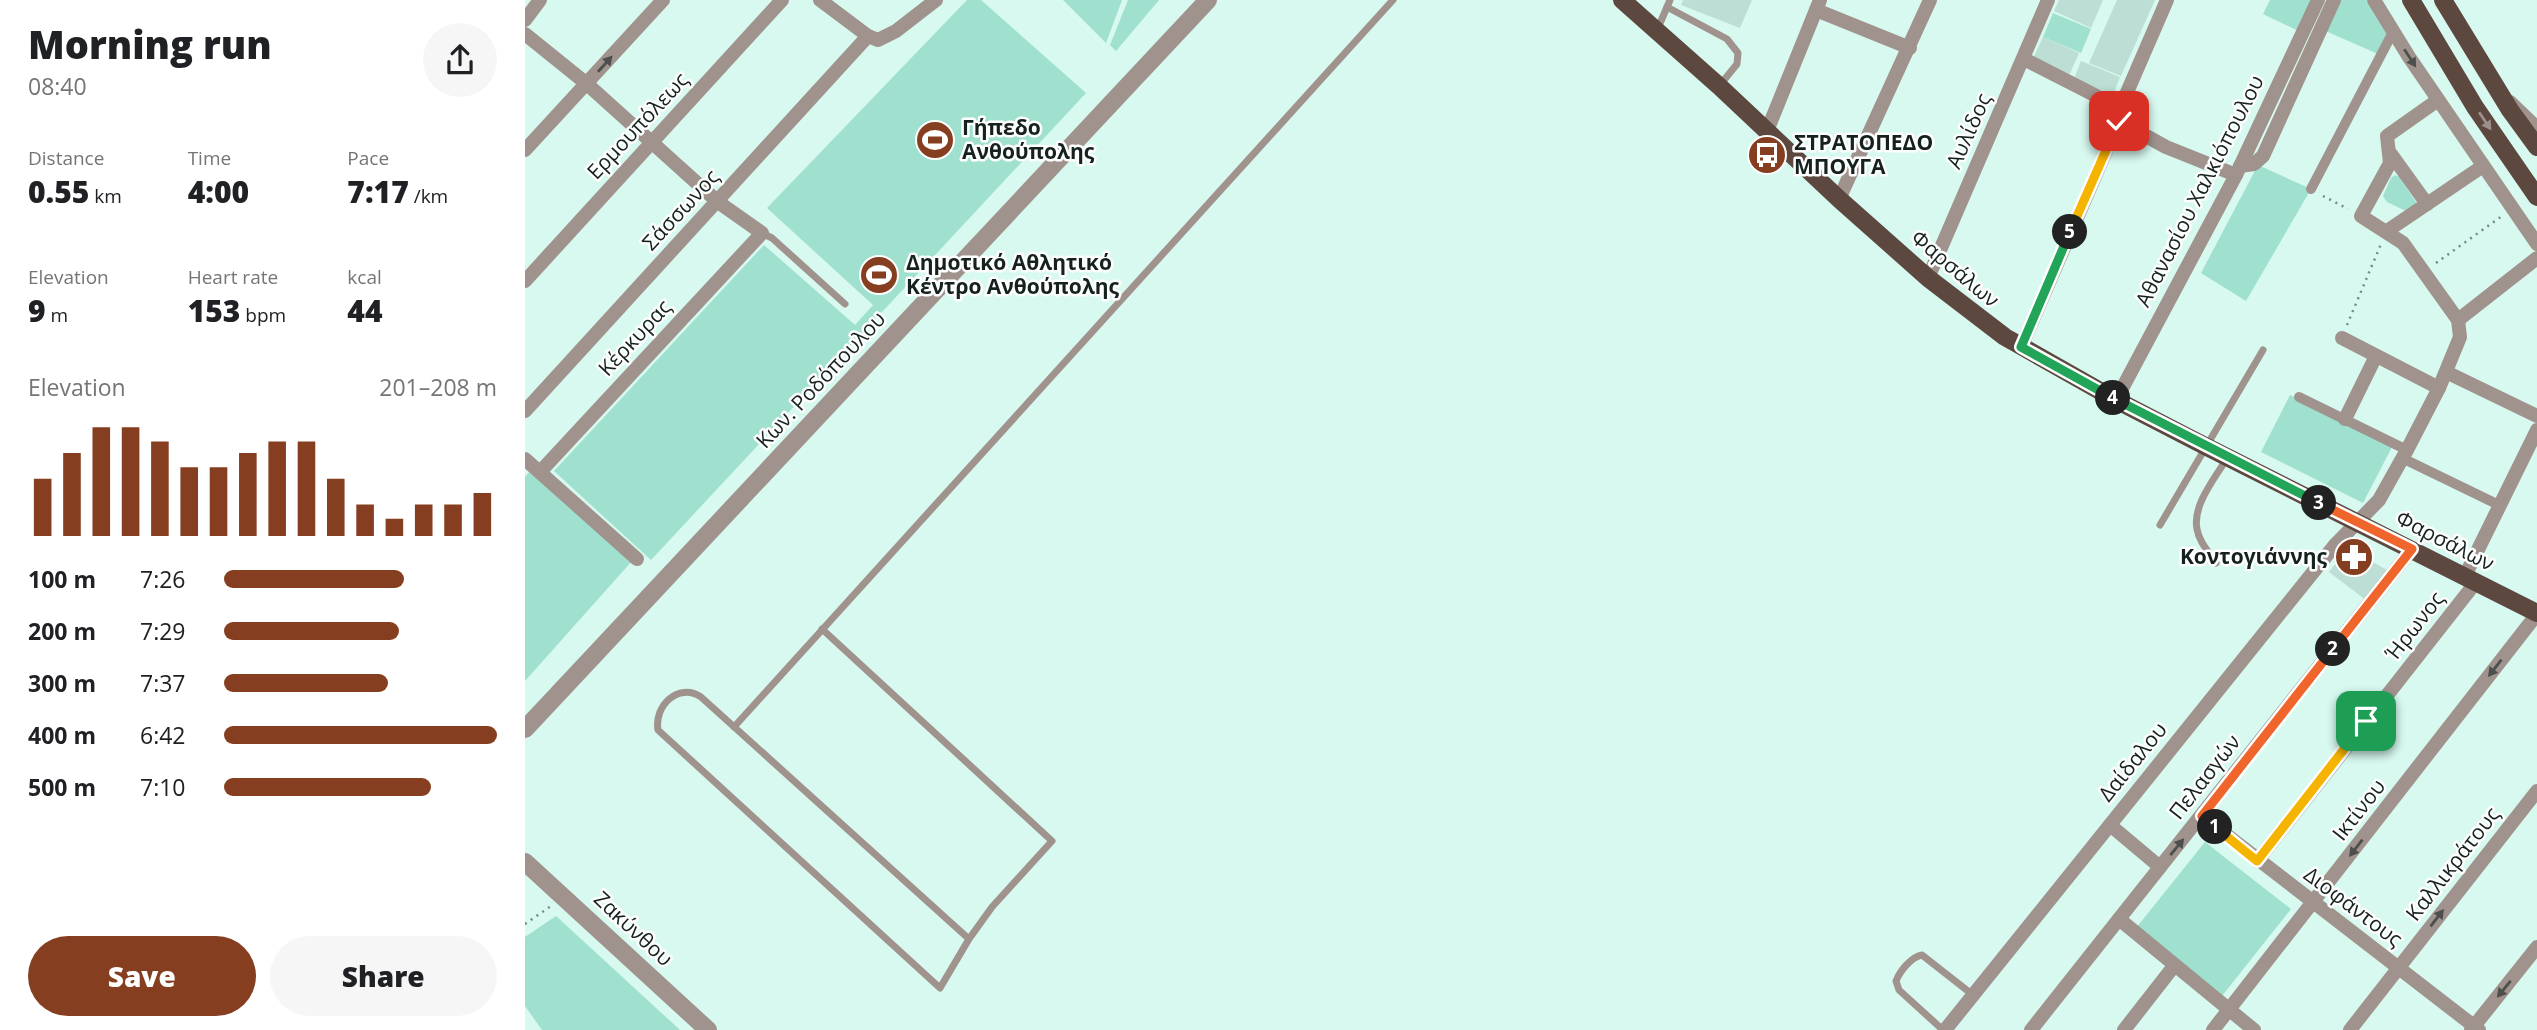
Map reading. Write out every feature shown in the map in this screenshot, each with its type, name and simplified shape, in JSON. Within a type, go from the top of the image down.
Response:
[{"type":"main road","name":"Φαρσάλων","points":[[1622,0],[1719,86],[1839,199],[1928,278],[1986,324],[2021,347],[2116,400],[2537,613]]},
{"type":"main road","points":[[2411,0],[2475,107],[2537,197]]},
{"type":"main road","points":[[2443,0],[2537,147]]},
{"type":"street","points":[[525,20],[540,0]]},
{"type":"street","name":"Ερμουπόλεως","points":[[525,281],[782,0]]},
{"type":"street","points":[[820,0],[874,40],[887,37],[936,0]]},
{"type":"street","name":"Κων. Ροδόπουλου","points":[[525,729],[1208,0]]},
{"type":"street","points":[[1839,199],[1930,0]]},
{"type":"street","name":"Αυλίδος","points":[[1928,278],[2048,0]]},
{"type":"street","points":[[2021,347],[2167,0]]},
{"type":"street","name":"Αθανασίου Χαλκιόπουλου","points":[[2116,400],[2238,170],[2318,0]]},
{"type":"street","points":[[2024,59],[2120,115],[2166,146],[2238,170],[2254,164],[2263,156],[2334,0]]},
{"type":"street","points":[[2374,0],[2438,100],[2537,244]]},
{"type":"street","points":[[525,150],[661,1]]},
{"type":"street","points":[[1767,131],[1818,5],[1910,48]]},
{"type":"street","points":[[2311,189],[2393,32]]},
{"type":"street","points":[[525,34],[587,83],[718,202],[762,233]]},
{"type":"street","name":"Σάσσωνος","points":[[525,411],[867,36]]},
{"type":"street","points":[[2500,93],[2537,128]]},
{"type":"street","points":[[2427,204],[2391,154],[2386,141],[2390,132],[2438,100]]},
{"type":"street","points":[[2391,154],[2388,169],[2361,216],[2403,243],[2458,320],[2537,258]]},
{"type":"street","points":[[2387,231],[2483,166]]},
{"type":"street","name":"Κέρκυρας","points":[[540,472],[762,233]]},
{"type":"street","name":"Δαίδαλου","points":[[1944,1030],[2356,521],[2379,500],[2439,388],[2460,337],[2458,320]]},
{"type":"street","points":[[2342,338],[2439,388]]},
{"type":"street","points":[[2345,419],[2376,356]]},
{"type":"street","points":[[2446,372],[2537,416]]},
{"type":"street","points":[[2299,397],[2345,419],[2501,506]]},
{"type":"street","name":"Ήρωνος","points":[[2257,861],[2470,579],[2501,506],[2531,458],[2537,430]]},
{"type":"street","points":[[525,459],[637,559]]},
{"type":"street","name":"Πελασγών","points":[[2031,1030],[2412,549]]},
{"type":"street","name":"Ικτίνου","points":[[2213,1030],[2537,613]]},
{"type":"street","name":"Καλλικράτους","points":[[2350,1030],[2537,791]]},
{"type":"street","name":"Διοφάντους","points":[[2202,816],[2475,1029]]},
{"type":"street","points":[[2109,825],[2160,867]]},
{"type":"street","name":"Ζακύνθου","points":[[525,862],[708,1030]]},
{"type":"street","points":[[2119,919],[2254,1030]]},
{"type":"street","points":[[2475,1029],[2537,947]]},
{"type":"street","points":[[2124,1030],[2174,966]]},
{"type":"lane","points":[[734,727],[1393,0]]},
{"type":"lane","points":[[1657,30],[1668,3],[1727,39],[1738,53],[1737,64],[1719,86]]},
{"type":"lane","points":[[762,233],[772,237],[845,304]]},
{"type":"lane","points":[[2160,526],[2263,350]]},
{"type":"lane","points":[[2216,563],[2202,543],[2196,516],[2227,457]]},
{"type":"lane","points":[[822,629],[1052,841],[992,907],[940,988],[658,730],[656,721],[666,701],[684,691],[694,692],[969,939]]},
{"type":"lane","points":[[1944,1030],[1899,990],[1897,977],[1914,958],[1922,955],[1973,995]]},
{"type":"path","points":[[2311,189],[2361,216]]},
{"type":"path","points":[[2424,271],[2511,209]]},
{"type":"path","points":[[2342,338],[2387,231]]},
{"type":"path","points":[[525,924],[564,897]]},
{"type":"green space","name":"Δημοτικό Αθλητικό Κέντρο Ανθούπολης","points":[[967,0],[981,0],[1086,93],[651,560],[554,471],[764,245],[855,325],[873,305],[767,208]]},
{"type":"green space","points":[[1063,0],[1122,0],[1106,43]]},
{"type":"green space","points":[[1128,0],[1159,0],[1116,51],[1110,45]]},
{"type":"green space","points":[[2270,0],[2324,0],[2307,35],[2263,14]]},
{"type":"green space","points":[[2336,0],[2366,0],[2391,29],[2378,54],[2321,29]]},
{"type":"green space","points":[[2053,13],[2091,29],[2081,53],[2043,37]]},
{"type":"green space","points":[[2258,165],[2311,189],[2246,301],[2201,273]]},
{"type":"green space","points":[[2395,175],[2416,202],[2416,206],[2408,212],[2387,202],[2383,196]]},
{"type":"green space","points":[[2290,395],[2392,447],[2363,503],[2261,452]]},
{"type":"green space","points":[[531,470],[632,561],[525,681],[525,477]]},
{"type":"green space","points":[[2205,842],[2291,909],[2222,996],[2136,928]]},
{"type":"green space","points":[[556,916],[680,1030],[542,1030],[525,1006],[525,937]]},
{"type":"building","points":[[1683,0],[1752,0],[1740,28],[1681,5]]},
{"type":"building","points":[[2059,0],[2103,0],[2091,28],[2054,11]]},
{"type":"building","points":[[2117,0],[2155,0],[2121,76],[2089,63]]},
{"type":"building","points":[[2043,37],[2079,53],[2068,78],[2032,61]]},
{"type":"building","points":[[2081,61],[2120,77],[2113,95],[2074,79]]},
{"type":"building","points":[[2347,548],[2389,571],[2366,600],[2329,572]]},
{"type":"place","name":"Γήπεδο Ανθούπολης","points":[[935,140]]},
{"type":"place","name":"ΣΤΡΑΤΟΠΕΔΟ ΜΠΟΥΓΑ","points":[[1767,155]]},
{"type":"place","name":"Δημοτικό Αθλητικό Κέντρο Ανθούπολης","points":[[879,275]]},
{"type":"place","name":"Κοντογιάννης","points":[[2354,557]]},
{"type":"route","points":[[2119,121],[2021,347],[2205,446],[2412,549],[2202,816],[2257,861],[2366,721]]}]
